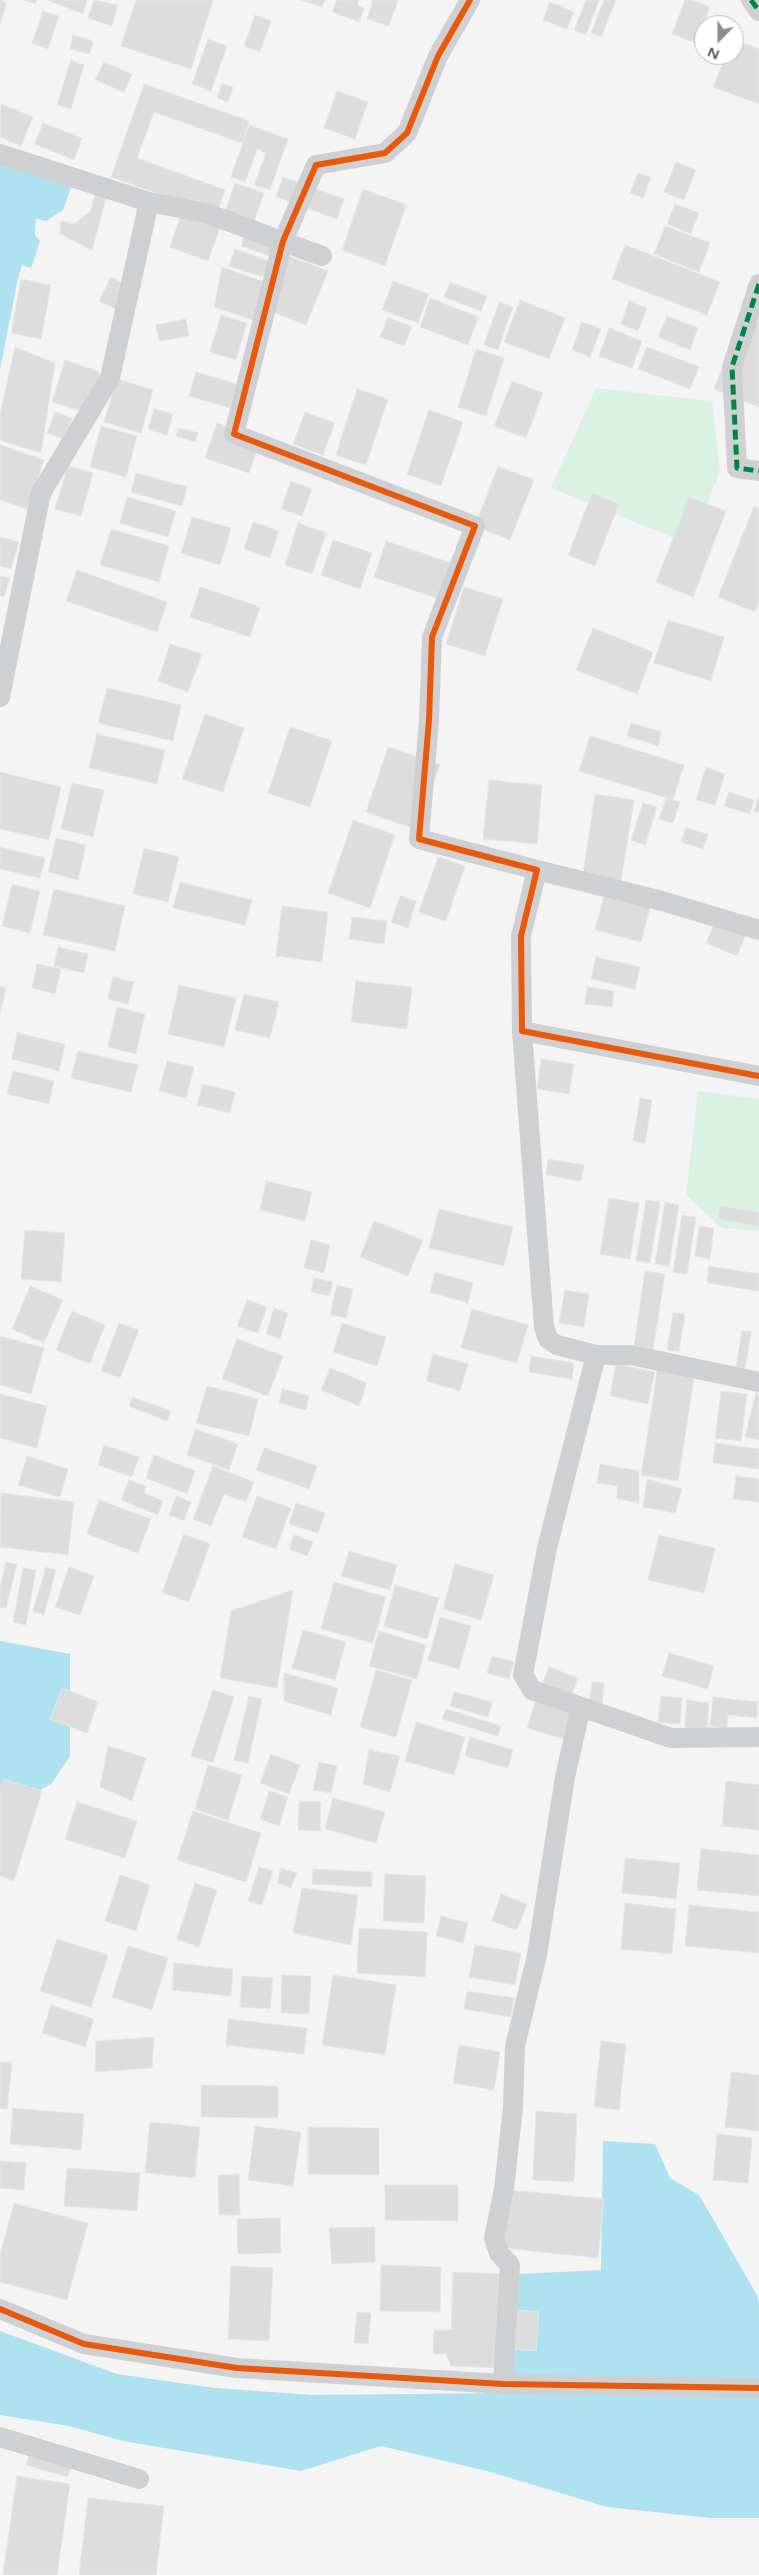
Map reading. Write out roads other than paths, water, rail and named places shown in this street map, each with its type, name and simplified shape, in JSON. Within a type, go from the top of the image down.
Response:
[{"type":"street","points":[[470,0],[438,56],[407,133],[385,153],[316,165],[283,241],[234,434],[475,526],[432,637],[429,720],[419,839],[662,902],[759,930]]},
{"type":"street","points":[[751,0],[759,11]]},
{"type":"street","points":[[0,154],[149,202],[206,213],[322,256]]},
{"type":"street","points":[[0,693],[41,493],[110,378],[149,202]]},
{"type":"street","points":[[759,284],[732,367],[737,468],[759,471]]},
{"type":"street","points":[[538,870],[521,936],[522,1031],[544,1327],[548,1339],[557,1345],[596,1355],[631,1355],[759,1382]]},
{"type":"street","points":[[522,1031],[759,1076]]},
{"type":"street","points":[[596,1355],[547,1548],[523,1675],[532,1690],[671,1738],[759,1737]]},
{"type":"street","points":[[503,2384],[510,2265],[499,2253],[494,2238],[504,2189],[513,2107],[515,2046],[537,1955],[565,1778],[581,1707]]},
{"type":"street","points":[[0,2309],[84,2344],[237,2368],[503,2384],[759,2388]]},
{"type":"street","points":[[0,2437],[138,2479]]},
{"type":"water","points":[[0,162],[73,182],[63,210],[46,221],[36,219],[35,235],[40,241],[31,268],[22,265],[0,369]]},
{"type":"water","points":[[0,1641],[70,1654],[70,1756],[52,1783],[0,1813]]},
{"type":"water","points":[[603,2141],[655,2144],[670,2178],[699,2195],[757,2295],[759,2303],[759,2518],[711,2518],[607,2507],[487,2471],[381,2446],[301,2471],[123,2441],[69,2426],[0,2415],[0,2331],[117,2374],[215,2388],[312,2395],[507,2393],[519,2274],[601,2270]]}]
